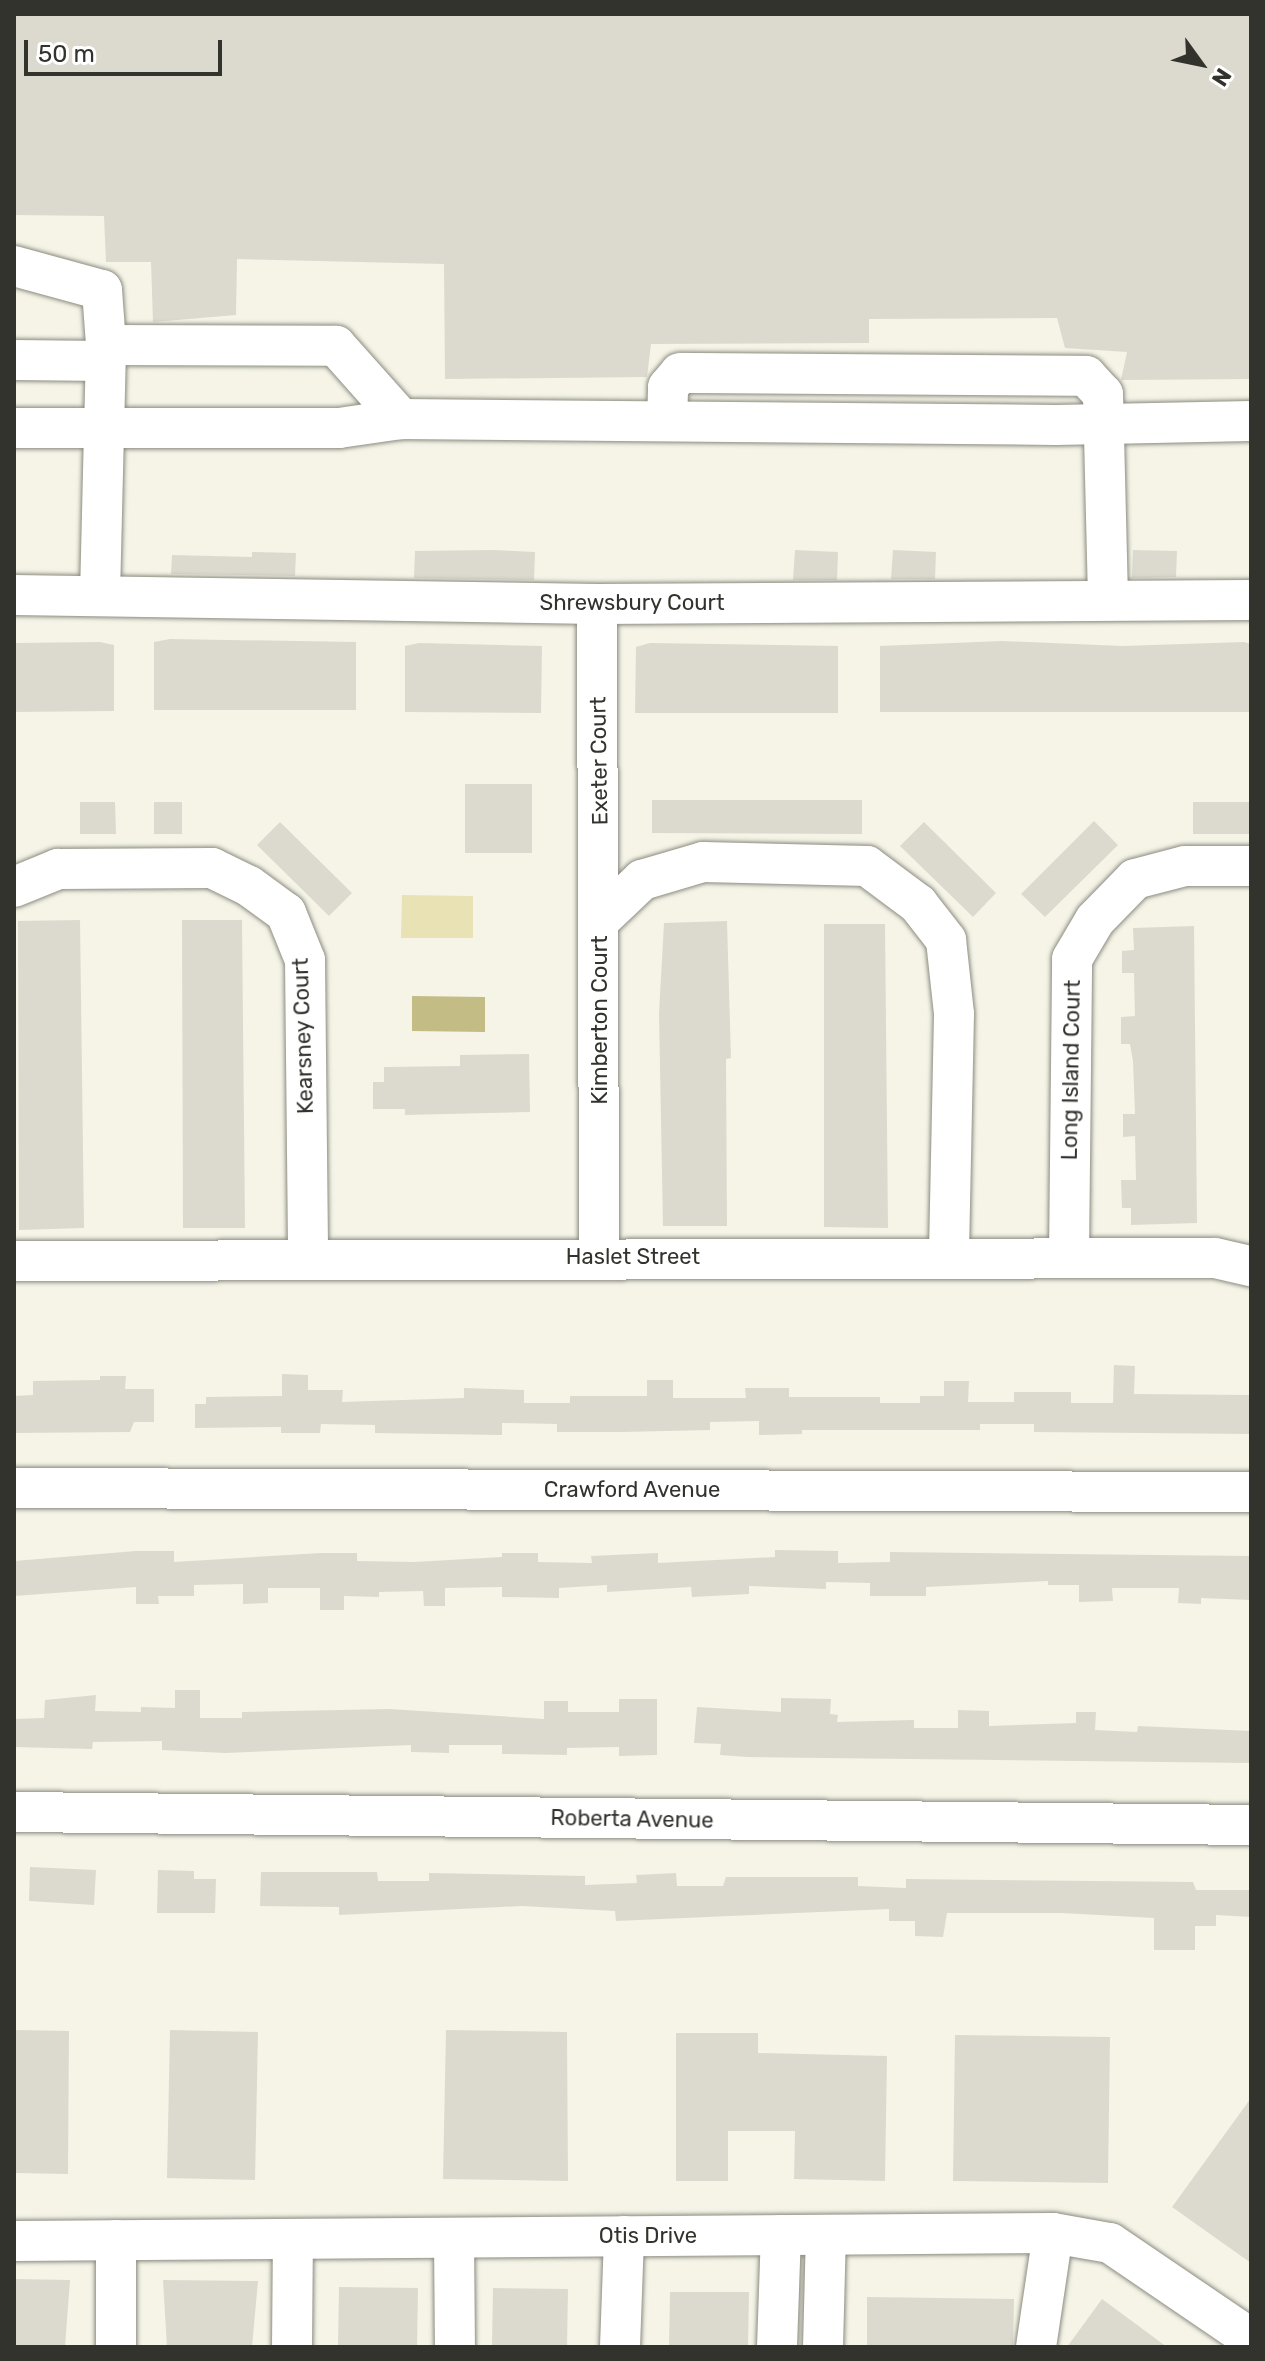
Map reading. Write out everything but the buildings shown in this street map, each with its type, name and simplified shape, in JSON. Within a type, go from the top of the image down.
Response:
[{"type":"street","points":[[14,266],[102,290],[105,353],[100,595]]},
{"type":"street","points":[[14,360],[105,353],[336,346],[401,419]]},
{"type":"street","points":[[667,420],[668,387],[680,373],[1086,376],[1103,394],[1108,600]]},
{"type":"street","points":[[900,423],[902,374]]},
{"type":"street","points":[[14,428],[339,428],[401,419],[1105,425],[1251,421]]},
{"type":"street","name":"Shrewsbury Court","points":[[14,595],[597,604],[1251,600]]},
{"type":"street","name":"Exeter Court","points":[[597,604],[601,919]]},
{"type":"street","name":"Kimberton Court","points":[[599,1258],[601,919],[642,880],[703,862],[867,866],[918,904],[946,940],[954,1014],[949,1258]]},
{"type":"street","name":"Long Island Court","points":[[1069,1258],[1072,959],[1095,920],[1135,879],[1185,866],[1251,866]]},
{"type":"street","name":"Kearsney Court","points":[[14,887],[58,869],[212,868],[249,886],[286,913],[305,960],[308,1259]]},
{"type":"street","name":"Haslet Street","points":[[14,1261],[1215,1258],[1251,1266]]},
{"type":"street","name":"Crawford Avenue","points":[[14,1488],[1251,1492]]},
{"type":"street","name":"Roberta Avenue","points":[[14,1812],[1251,1825]]},
{"type":"street","points":[[1036,2347],[1053,2233]]},
{"type":"street","name":"Otis Drive","points":[[14,2241],[1053,2233],[1110,2243],[1251,2339]]},
{"type":"street","points":[[777,2347],[781,2235]]},
{"type":"street","points":[[823,2347],[826,2235]]},
{"type":"street","points":[[620,2347],[624,2236]]},
{"type":"street","points":[[454,2238],[455,2347]]},
{"type":"street","points":[[116,2240],[116,2347]]},
{"type":"street","points":[[292,2347],[293,2240]]},
{"type":"shaded area","points":[[402,895],[473,896],[473,938],[401,938]]},
{"type":"shaded area","points":[[412,996],[485,997],[485,1032],[412,1031]]}]
